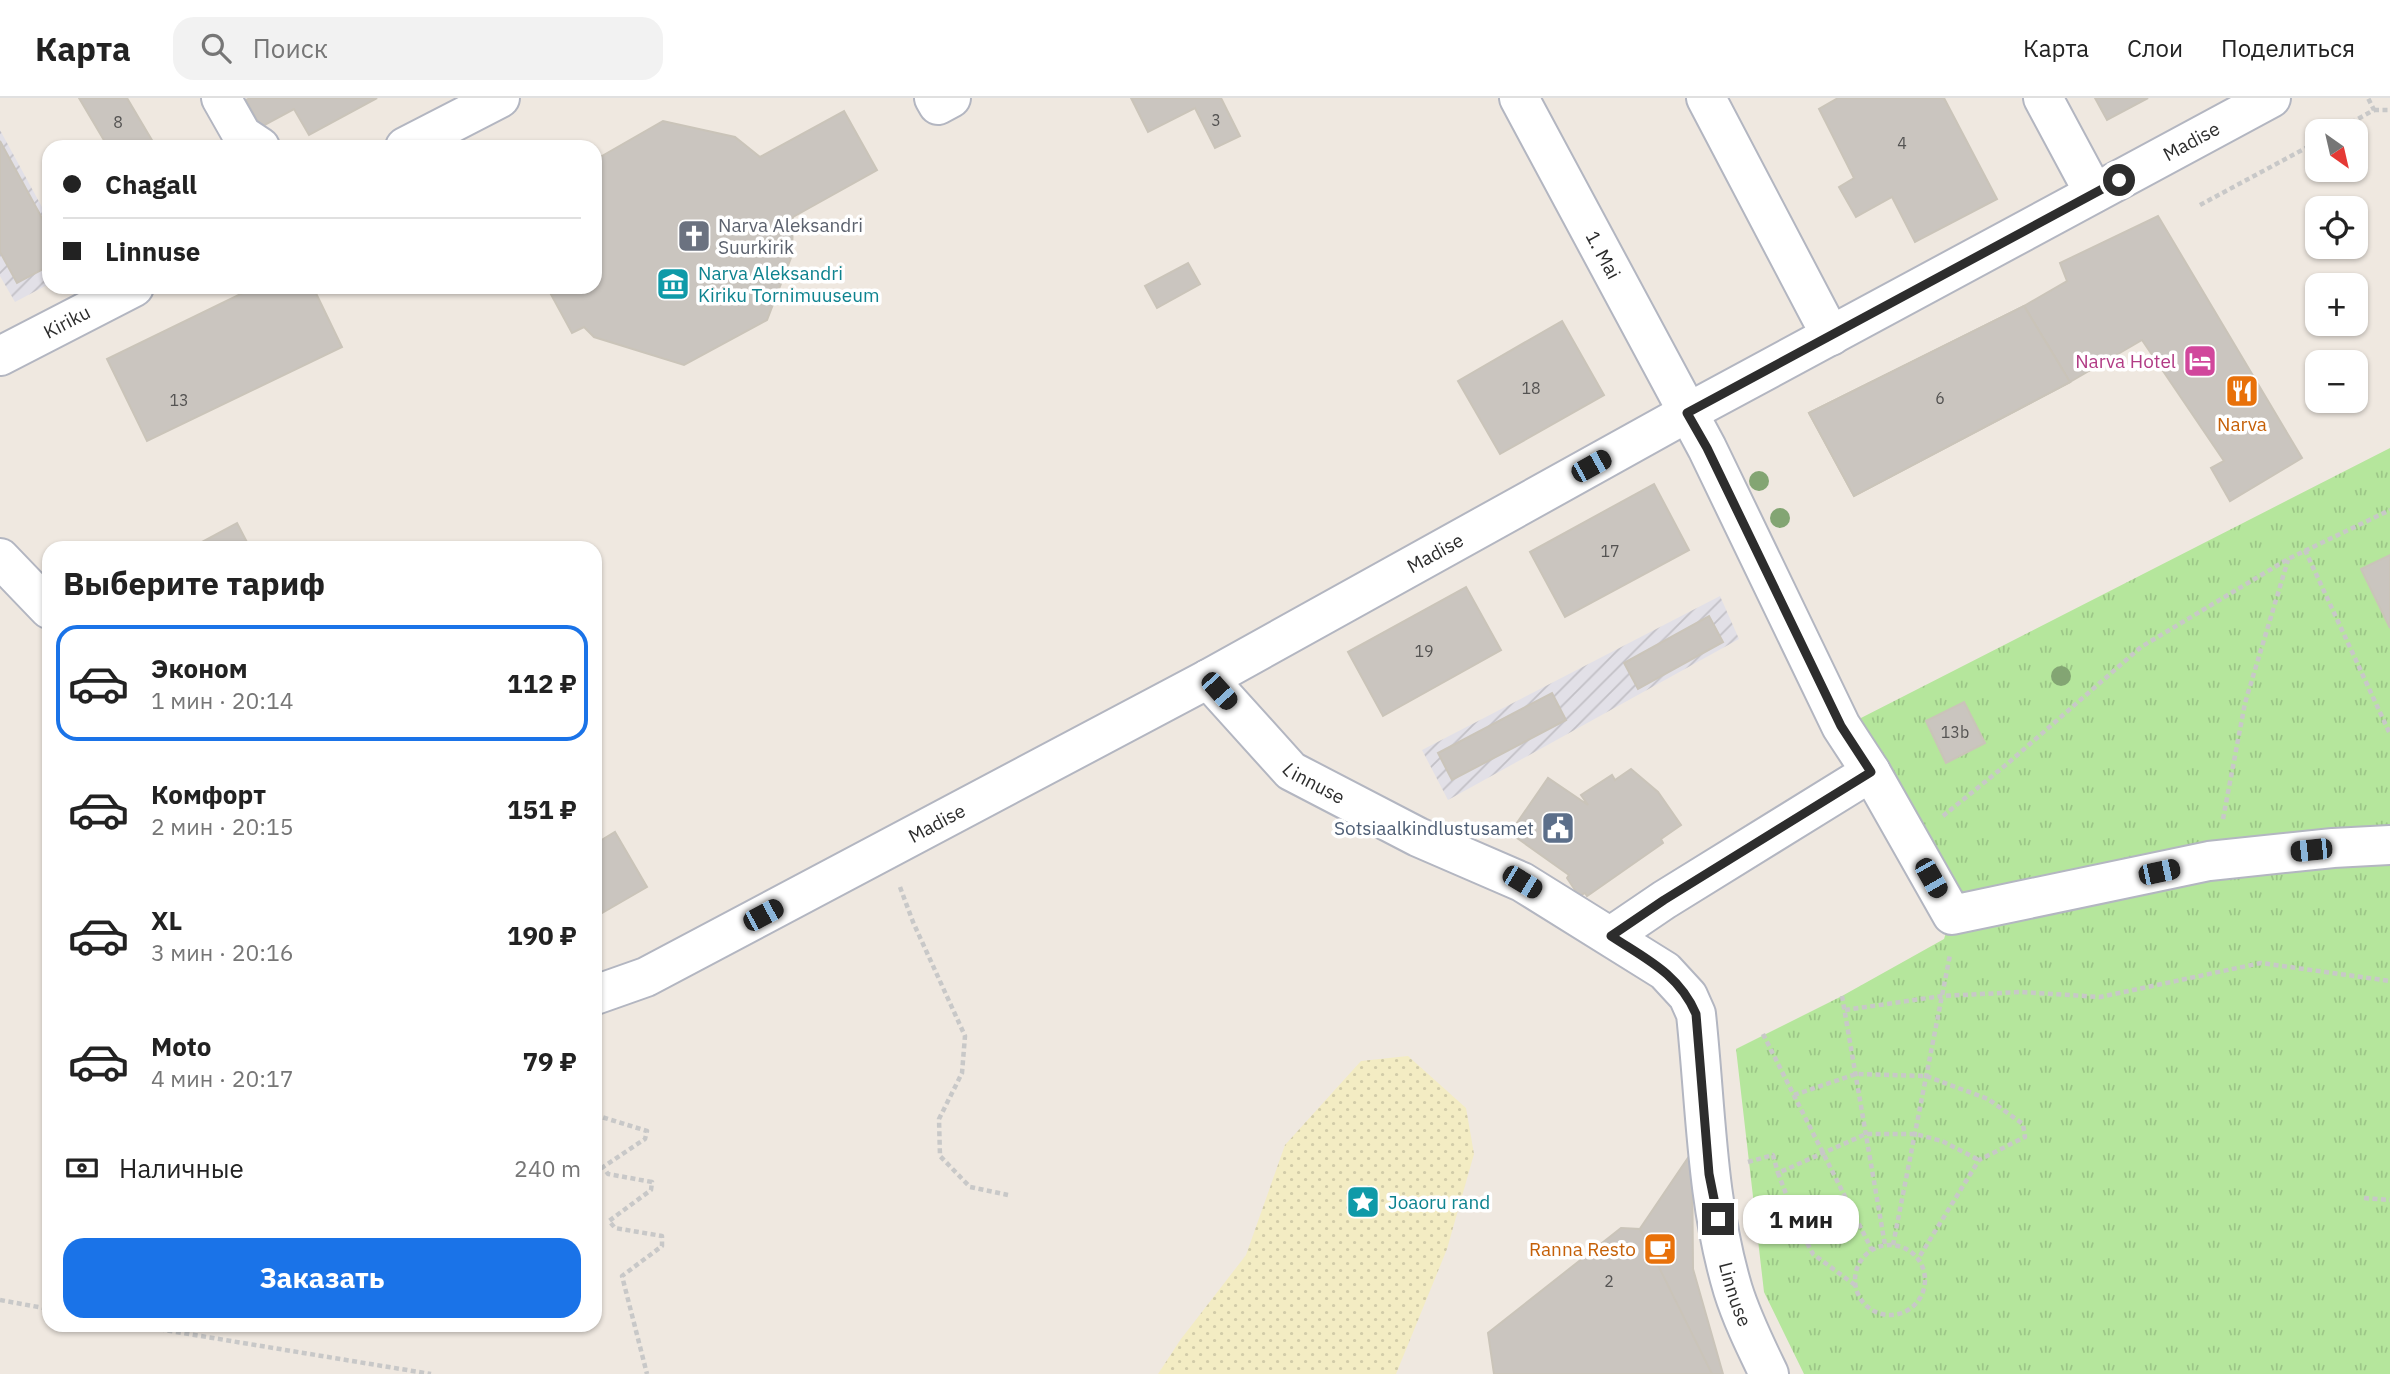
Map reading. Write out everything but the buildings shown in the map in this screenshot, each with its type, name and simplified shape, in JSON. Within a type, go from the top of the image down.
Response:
[{"type":"street","points":[[221,98],[242,135],[250,140]]},
{"type":"street","points":[[419,140],[500,98]]},
{"type":"street","points":[[934,98],[938,105],[951,98]]},
{"type":"street","name":"1. Mai","points":[[1519,98],[1707,448],[1841,726],[1871,772],[1952,915],[1958,913]]},
{"type":"street","points":[[1706,98],[1831,336]]},
{"type":"street","points":[[2043,98],[2094,193]]},
{"type":"street","name":"Madise","points":[[602,993],[646,977],[1208,679],[1687,413],[2271,98]]},
{"type":"street","name":"Kiriku","points":[[0,356],[120,294]]},
{"type":"street","points":[[0,558],[42,602]]},
{"type":"street","name":"Linnuse","points":[[1208,679],[1291,771],[1418,837],[1522,882],[1611,936],[1678,983],[1688,996],[1696,1014],[1709,1174],[1726,1264],[1744,1320],[1769,1374]]},
{"type":"street","points":[[1611,936],[1664,900],[1871,772]]},
{"type":"street","points":[[1958,913],[2209,861],[2390,845]]},
{"type":"path","points":[[2368,98],[2374,110]]},
{"type":"path","points":[[2358,119],[2374,110],[2390,110]]},
{"type":"path","points":[[2200,205],[2305,148]]},
{"type":"path","points":[[1910,842],[2007,764],[2141,647],[2288,559],[2390,510]]},
{"type":"path","points":[[2305,550],[2390,733]]},
{"type":"path","points":[[2209,861],[2221,827],[2245,703],[2288,559]]},
{"type":"path","points":[[897,880],[913,922],[965,1036],[962,1073],[939,1119],[940,1156],[970,1187],[1008,1195]]},
{"type":"path","points":[[1893,1245],[1958,913]]},
{"type":"path","points":[[1845,1010],[1942,996],[2021,992],[2100,997],[2261,963],[2390,981]]},
{"type":"path","points":[[1842,996],[1885,1245]]},
{"type":"path","points":[[1763,1034],[1872,1250]]},
{"type":"path","points":[[1794,1095],[1856,1074],[1926,1076],[1988,1099],[2023,1124],[2025,1138],[1979,1160],[1918,1259]]},
{"type":"path","points":[[602,1117],[647,1131],[645,1139],[603,1167],[608,1174],[652,1182],[651,1189],[609,1221],[615,1228],[662,1236],[662,1246],[622,1276],[647,1374]]},
{"type":"path","points":[[1855,1285],[1813,1254],[1800,1230],[1778,1173],[1866,1134],[1915,1134],[1942,1141],[1979,1160]]},
{"type":"path","points":[[2364,1198],[2390,1200]]},
{"type":"path","points":[[1885,1245],[1911,1252],[1924,1269],[1924,1292],[1909,1311],[1887,1315],[1875,1312],[1866,1306],[1859,1296],[1855,1285],[1858,1265],[1872,1250],[1885,1245]]},
{"type":"path","points":[[0,1300],[42,1308]]},
{"type":"path","points":[[176,1332],[431,1374]]},
{"type":"shaded area","points":[[0,130],[42,207],[42,288],[15,302],[0,276]]},
{"type":"shaded area","points":[[1720,596],[1739,639],[1448,800],[1422,750]]},
{"type":"sand","name":"Joaoru rand","points":[[1408,1056],[1466,1108],[1474,1154],[1447,1249],[1396,1374],[1158,1374],[1181,1339],[1246,1255],[1285,1145],[1361,1061]]},
{"type":"green space","points":[[2390,448],[2390,1374],[1804,1374],[1764,1292],[1736,1049],[1842,996],[1944,939],[1959,891],[1857,720]]},
{"type":"place","name":"Narva Aleksandri Suurkirik","points":[[694,236]]},
{"type":"place","name":"Narva Aleksandri Kiriku Tornimuuseum","points":[[673,284]]},
{"type":"place","name":"Narva Hotel","points":[[2200,361]]},
{"type":"place","name":"Narva","points":[[2242,391]]},
{"type":"place","name":"Sotsiaalkindlustusamet","points":[[1558,828]]},
{"type":"place","name":"Joaoru rand","points":[[1363,1202]]},
{"type":"place","name":"Ranna Resto","points":[[1660,1249]]},
{"type":"route","points":[[1718,1219],[1709,1174],[1696,1014],[1688,996],[1665,971],[1611,936],[1664,900],[1871,772],[1841,726],[1707,448],[1687,413],[2119,180]]}]
